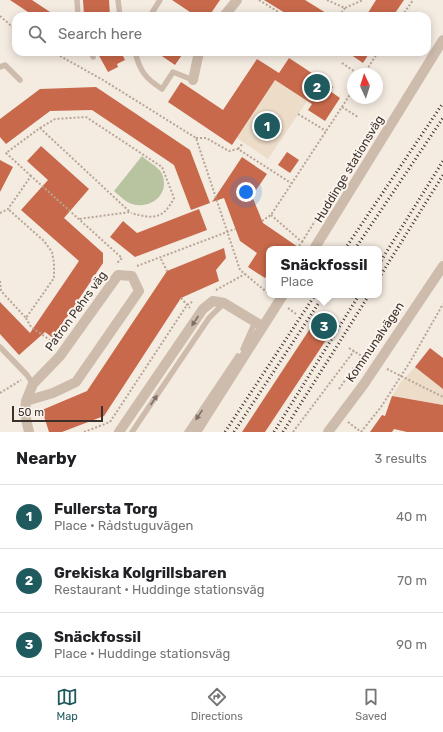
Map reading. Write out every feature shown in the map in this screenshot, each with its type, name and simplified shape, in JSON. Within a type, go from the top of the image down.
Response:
[{"type":"street","points":[[227,12],[237,0]]},
{"type":"street","name":"Huddinge stationsväg","points":[[316,246],[443,40]]},
{"type":"street","points":[[193,80],[198,56]]},
{"type":"street","name":"Kommunalvägen","points":[[328,432],[364,384],[443,266]]},
{"type":"street","name":"Patron Pehrs väg","points":[[26,401],[53,393],[76,382],[139,291],[132,276],[118,275],[60,356],[33,384],[26,401],[25,414],[29,432]]},
{"type":"street","points":[[196,432],[258,324],[280,298]]},
{"type":"street","points":[[119,432],[203,308],[213,301],[224,303],[258,324]]},
{"type":"lane","points":[[77,0],[78,12]]},
{"type":"lane","points":[[118,0],[120,12]]},
{"type":"lane","points":[[152,12],[160,0]]},
{"type":"lane","points":[[135,56],[146,79],[162,89],[173,72],[193,80]]},
{"type":"lane","points":[[0,67],[5,65],[20,80]]},
{"type":"lane","points":[[132,432],[208,318],[224,303]]},
{"type":"lane","points":[[187,432],[245,346],[258,324]]},
{"type":"lane","points":[[1,350],[27,375],[33,384]]},
{"type":"path","points":[[260,0],[278,12]]},
{"type":"path","points":[[328,0],[345,8]]},
{"type":"path","points":[[342,12],[345,8],[363,0]]},
{"type":"path","points":[[405,12],[413,0]]},
{"type":"path","points":[[0,16],[12,26]]},
{"type":"path","points":[[60,56],[103,80],[196,138],[206,138],[229,151],[238,149],[243,143]]},
{"type":"path","points":[[368,68],[375,56]]},
{"type":"path","points":[[342,63],[349,68]]},
{"type":"path","points":[[262,220],[271,215],[347,99]]},
{"type":"path","points":[[342,107],[358,117]]},
{"type":"path","points":[[298,114],[326,131]]},
{"type":"path","points":[[79,219],[130,212],[146,217],[158,216],[168,210],[174,198],[162,167],[86,117],[55,119],[6,153],[122,258],[114,265]]},
{"type":"path","points":[[40,128],[130,212]]},
{"type":"path","points":[[196,138],[240,270],[266,291]]},
{"type":"path","points":[[238,149],[291,183]]},
{"type":"path","points":[[0,213],[8,209],[31,176]]},
{"type":"path","points":[[8,209],[44,241],[52,252],[54,263],[54,278],[26,318]]},
{"type":"path","points":[[271,215],[302,242]]},
{"type":"path","points":[[299,246],[315,221]]},
{"type":"path","points":[[227,233],[235,229]]},
{"type":"path","points":[[161,259],[167,271]]},
{"type":"path","points":[[212,292],[245,274]]},
{"type":"path","points":[[0,281],[1,291],[26,318],[31,327],[58,344]]},
{"type":"path","points":[[84,432],[110,422],[187,305],[199,298]]},
{"type":"path","points":[[348,422],[361,432],[381,408],[400,375],[410,362],[443,304]]},
{"type":"path","points":[[288,308],[296,314]]},
{"type":"path","points":[[349,348],[368,360]]},
{"type":"path","points":[[293,432],[354,351]]},
{"type":"path","points":[[339,389],[362,356]]},
{"type":"path","points":[[387,369],[443,397]]},
{"type":"path","points":[[0,393],[14,385]]},
{"type":"green space","points":[[142,156],[161,172],[164,180],[164,187],[158,198],[152,202],[139,205],[127,202],[114,191]]},
{"type":"shaded area","points":[[275,80],[307,101],[268,159],[237,138]]},
{"type":"shaded area","points":[[415,367],[443,389],[443,405],[392,396],[400,383]]},
{"type":"building","points":[[10,0],[32,0],[50,12],[28,12]]},
{"type":"building","points":[[83,0],[109,0],[110,12],[84,12]]},
{"type":"building","points":[[172,0],[220,0],[212,12],[190,12]]},
{"type":"building","points":[[264,0],[305,0],[324,12],[284,12]]},
{"type":"building","points":[[376,0],[404,0],[396,12],[368,12]]},
{"type":"building","points":[[99,56],[123,56],[125,60],[117,64],[118,67],[108,72]]},
{"type":"building","points":[[162,56],[181,56],[175,65]]},
{"type":"building","points":[[353,56],[367,56],[363,63]]},
{"type":"building","points":[[289,58],[333,87],[330,91],[340,98],[325,121],[308,110],[312,104],[275,80],[232,145],[168,102],[181,82],[223,110],[257,59],[279,73]]},
{"type":"building","points":[[96,87],[190,150],[210,203],[191,210],[174,165],[92,110],[50,111],[6,144],[0,137],[0,119],[40,89]]},
{"type":"building","points":[[41,146],[89,189],[64,218],[103,253],[103,263],[53,338],[45,332],[19,355],[0,334],[0,302],[30,333],[79,261],[21,210],[48,180],[27,161]]},
{"type":"building","points":[[287,152],[299,160],[290,173],[278,165]]},
{"type":"building","points":[[242,157],[267,174],[252,196],[263,223],[297,246],[266,246],[265,278],[248,267],[257,253],[240,241],[224,198],[212,202]]},
{"type":"building","points":[[0,160],[13,167],[0,192]]},
{"type":"building","points":[[199,209],[207,230],[135,257],[110,237],[123,221],[137,233]]},
{"type":"building","points":[[224,248],[226,258],[216,270],[219,281],[181,298],[104,416],[62,432],[49,432],[42,410],[87,391],[167,271]]},
{"type":"building","points":[[319,315],[336,325],[265,432],[242,432]]},
{"type":"building","points":[[430,348],[443,358],[443,389],[415,367]]},
{"type":"building","points":[[392,396],[443,405],[443,432],[407,432],[394,429],[392,432],[370,432],[382,415],[385,416]]},
{"type":"railway","points":[[347,246],[443,103]]},
{"type":"railway","points":[[357,246],[443,118]]},
{"type":"railway","points":[[382,259],[443,161]]},
{"type":"railway","points":[[382,273],[443,175]]},
{"type":"railway","points":[[225,432],[313,298]]},
{"type":"railway","points":[[234,432],[322,298]]},
{"type":"railway","points":[[274,432],[357,298]]},
{"type":"railway","points":[[283,432],[367,298]]},
{"type":"place","name":"Grekiska Kolgrillsbaren","points":[[317,87]]},
{"type":"place","name":"Fullersta Torg","points":[[267,126]]},
{"type":"place","name":"Snäckfossil","points":[[324,326]]}]
